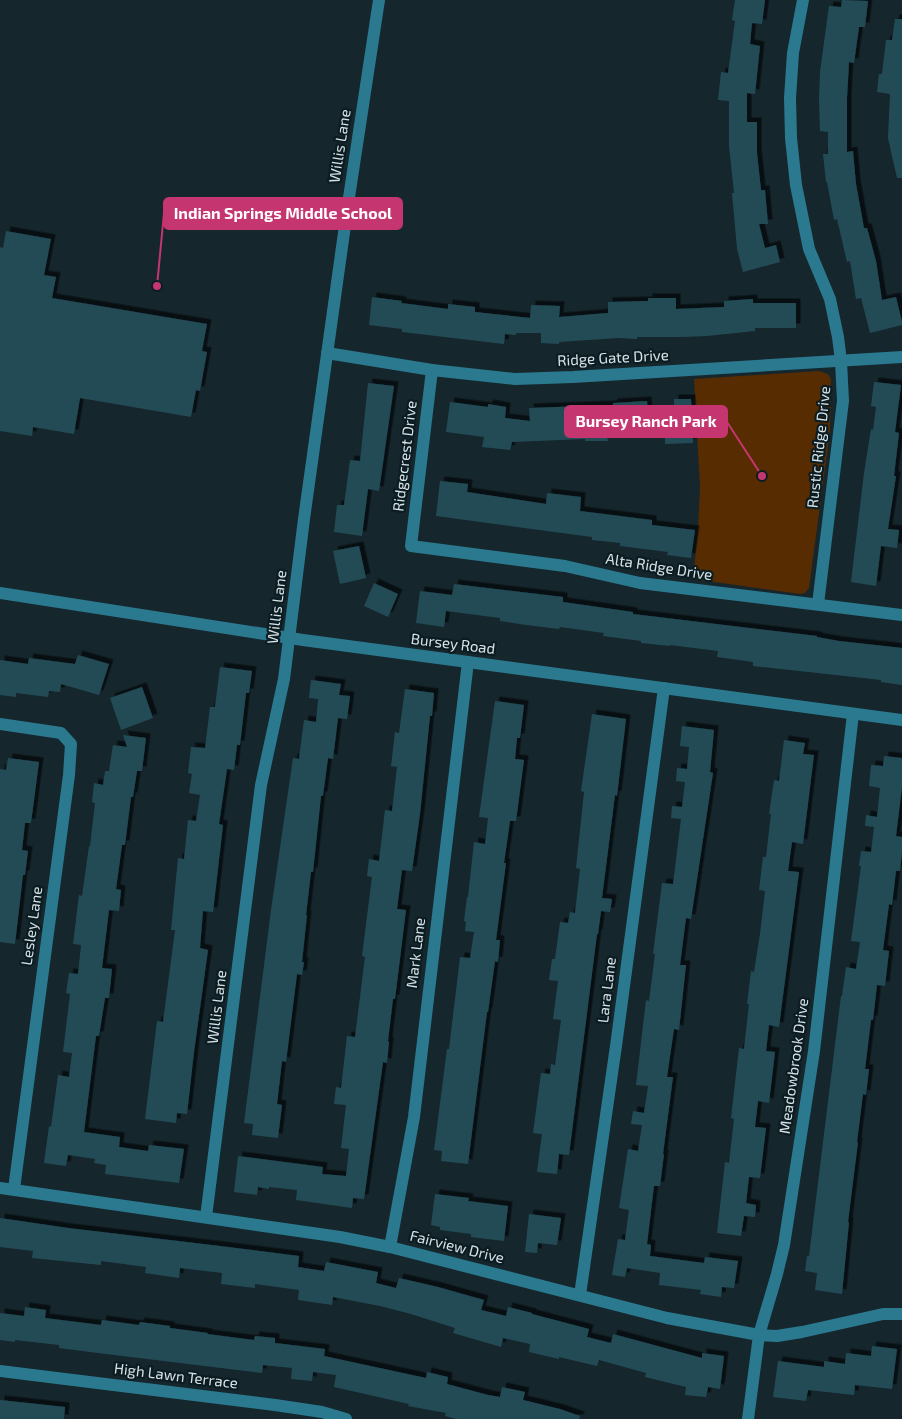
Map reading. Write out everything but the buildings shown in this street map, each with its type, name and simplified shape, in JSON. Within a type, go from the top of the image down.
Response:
[{"type":"street","name":"Willis Lane","points":[[206,1217],[261,785],[284,679],[304,519],[378,0]]},
{"type":"street","name":"Rustic Ridge Drive","points":[[803,0],[793,53],[790,98],[791,138],[796,185],[809,249],[830,299],[838,337],[843,401],[818,604]]},
{"type":"street","name":"Ridge Gate Drive","points":[[327,353],[432,370],[515,379],[902,357]]},
{"type":"street","name":"Ridgecrest Drive","points":[[411,546],[432,370]]},
{"type":"street","name":"Alta Ridge Drive","points":[[411,546],[565,566],[640,583],[902,616]]},
{"type":"street","name":"Bursey Road","points":[[0,593],[289,638],[902,720]]},
{"type":"street","name":"Mark Lane","points":[[390,1247],[414,1117],[468,662]]},
{"type":"street","name":"Lara Lane","points":[[580,1295],[616,1046],[664,688]]},
{"type":"street","name":"Meadowbrook Drive","points":[[748,1419],[759,1335],[784,1245],[814,1051],[853,714]]},
{"type":"street","name":"Lesley Lane","points":[[0,724],[61,733],[71,744],[68,785],[14,1189]]},
{"type":"street","name":"Fairview Drive","points":[[0,1188],[340,1237],[390,1247],[667,1318],[759,1335],[777,1336],[883,1314],[902,1314]]},
{"type":"street","name":"High Lawn Terrace","points":[[0,1371],[275,1405],[322,1412],[346,1419]]},
{"type":"shaded area","points":[[819,371],[828,374],[831,379],[830,431],[809,588],[805,593],[800,594],[693,579],[700,487],[694,379]]},
{"type":"place","name":"Indian Springs Middle School","points":[[157,286]]},
{"type":"place","name":"Bursey Ranch Park","points":[[762,476]]}]
